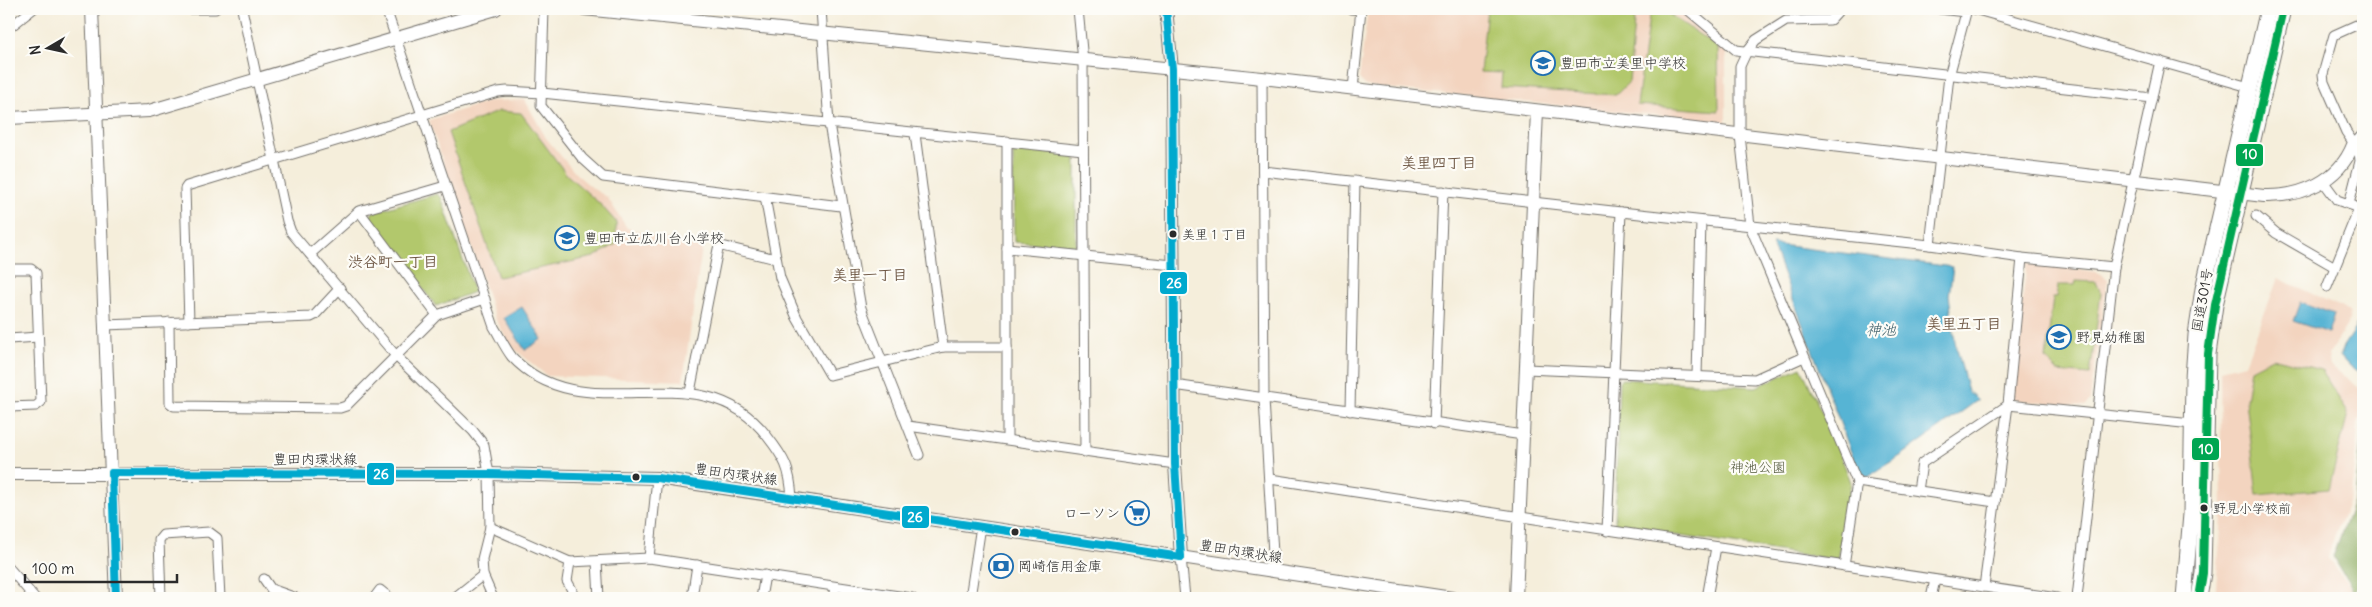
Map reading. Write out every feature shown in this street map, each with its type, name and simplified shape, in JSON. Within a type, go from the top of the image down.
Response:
[{"type":"highway","name":"国道301号","points":[[2184,598],[2191,514],[2192,424],[2196,335],[2203,289],[2268,9]]},
{"type":"highway","name":"国道301号","points":[[2200,598],[2203,573],[2208,354],[2215,305],[2283,9]]},
{"type":"street","points":[[9,28],[33,9]]},
{"type":"street","points":[[92,9],[116,598]]},
{"type":"street","points":[[178,9],[215,9]]},
{"type":"street","points":[[242,9],[288,225],[310,254],[397,357],[484,445],[489,474],[490,527],[482,559],[483,575],[493,598]]},
{"type":"street","points":[[386,9],[494,327],[512,356],[549,383],[579,392],[690,392],[722,400],[738,408],[758,424],[777,449],[791,475],[792,498]]},
{"type":"street","points":[[9,118],[148,110],[395,40],[496,9]]},
{"type":"street","points":[[544,9],[541,106],[548,118],[582,158],[604,177],[841,206]]},
{"type":"street","points":[[584,9],[822,35],[1262,78],[2241,194],[2278,196],[2309,189],[2322,181],[2345,161],[2353,144],[2363,134]]},
{"type":"street","points":[[821,9],[829,124],[841,206],[860,308],[919,455]]},
{"type":"street","points":[[1078,9],[1083,61],[1085,452]]},
{"type":"street","points":[[1166,9],[1172,69],[1175,464],[1185,598]]},
{"type":"street","points":[[1351,9],[1361,9],[1353,89]]},
{"type":"street","points":[[1687,9],[1736,50],[2152,98]]},
{"type":"street","points":[[1840,9],[1830,20],[1786,21],[1756,40],[1747,51],[1740,66],[1740,134],[1750,226],[1856,482],[1844,566]]},
{"type":"street","points":[[1940,9],[1969,10],[2249,87]]},
{"type":"street","points":[[2362,9],[2363,13]]},
{"type":"street","points":[[1930,245],[1949,76],[1969,10]]},
{"type":"street","points":[[2349,204],[2360,161],[2359,151],[2353,144],[2324,82],[2323,74],[2334,35],[2363,22]]},
{"type":"street","points":[[2077,598],[2114,267],[2160,61]]},
{"type":"street","points":[[1262,78],[1264,399],[1274,571]]},
{"type":"street","points":[[189,322],[185,189],[190,184],[498,92],[542,93],[915,134],[1007,141],[1083,150]]},
{"type":"street","points":[[1516,598],[1537,111]]},
{"type":"street","points":[[915,134],[943,347]]},
{"type":"street","points":[[1007,141],[1007,438]]},
{"type":"street","points":[[1264,170],[2114,267]]},
{"type":"street","points":[[1350,411],[1355,181]]},
{"type":"street","points":[[2322,181],[2337,200],[2361,209],[2334,267],[2327,287]]},
{"type":"street","points":[[310,254],[359,211],[445,186]]},
{"type":"street","points":[[1434,424],[1443,191]]},
{"type":"street","points":[[765,197],[780,278],[797,318],[827,373],[835,376],[943,347],[1007,347]]},
{"type":"street","points":[[359,211],[437,315]]},
{"type":"street","points":[[1607,531],[1621,212]]},
{"type":"street","points":[[2256,216],[2276,233],[2334,267]]},
{"type":"street","points":[[1697,376],[1701,221]]},
{"type":"street","points":[[690,392],[718,249],[722,246],[776,259]]},
{"type":"street","points":[[1007,248],[1173,265]]},
{"type":"street","points":[[1984,587],[2008,405],[2022,258]]},
{"type":"street","points":[[9,269],[31,269],[36,273],[41,402],[36,406],[9,408]]},
{"type":"street","points":[[105,325],[311,317],[316,315],[340,288]]},
{"type":"street","points":[[169,322],[170,403],[174,406],[340,408],[346,406],[437,315],[485,299]]},
{"type":"street","points":[[9,339],[38,337]]},
{"type":"street","points":[[1526,369],[1755,379],[1804,357]]},
{"type":"street","points":[[1174,385],[1434,424],[1523,435]]},
{"type":"street","points":[[1918,491],[1922,463],[2008,405],[2192,424]]},
{"type":"street","points":[[908,426],[1007,438],[1085,452],[1175,464]]},
{"type":"street","name":"豊田内環状線","points":[[9,474],[489,474],[657,478],[1452,598]]},
{"type":"street","points":[[649,558],[657,478]]},
{"type":"street","points":[[1270,479],[2058,598]]},
{"type":"street","points":[[1856,482],[1995,502]]},
{"type":"street","points":[[970,598],[981,526]]},
{"type":"street","points":[[490,527],[570,562],[649,558],[912,598]]},
{"type":"street","points":[[161,598],[159,540],[163,535],[209,532],[217,538],[220,598]]},
{"type":"street","points":[[1707,598],[1716,547]]},
{"type":"street","points":[[597,561],[599,598]]},
{"type":"street","points":[[570,562],[568,581],[572,590],[571,598]]},
{"type":"street","points":[[692,598],[697,565]]},
{"type":"street","points":[[9,568],[35,598]]},
{"type":"street","points":[[454,598],[483,575]]},
{"type":"street","points":[[761,598],[765,575]]},
{"type":"street","points":[[264,579],[271,589],[296,598]]},
{"type":"street","points":[[1931,598],[1935,580]]},
{"type":"street","points":[[833,598],[835,586]]},
{"type":"street","points":[[374,598],[380,590],[390,598]]},
{"type":"shaded area","name":"豊田市立美里中学校","points":[[1368,9],[1679,9],[1726,47],[1726,122],[1366,86],[1359,79]]},
{"type":"shaded area","name":"豊田市立広川台小学校","points":[[525,100],[546,138],[576,174],[595,190],[607,197],[627,228],[702,248],[683,381],[547,376],[511,346],[495,318],[429,120],[490,101]]},
{"type":"shaded area","name":"野見幼稚園","points":[[2027,263],[2097,272],[2108,279],[2090,400],[2085,406],[2012,400],[2011,394]]},
{"type":"shaded area","points":[[2278,278],[2349,311],[2350,320],[2328,355],[2330,365],[2363,391],[2363,412],[2359,418],[2351,496],[2334,537],[2328,558],[2358,598],[2215,598],[2222,518],[2220,370],[2245,364]]},
{"type":"green space","points":[[1487,9],[1635,9],[1629,82],[1616,95],[1501,88],[1502,73],[1480,72]]},
{"type":"green space","points":[[1650,9],[1661,9],[1718,47],[1719,111],[1637,105]]},
{"type":"green space","points":[[499,111],[521,113],[567,175],[599,203],[616,222],[616,244],[594,257],[498,277],[448,132]]},
{"type":"green space","points":[[1013,149],[1076,155],[1076,246],[1014,242]]},
{"type":"green space","points":[[437,194],[441,197],[474,292],[436,306],[369,219],[373,212]]},
{"type":"green space","points":[[2076,281],[2096,282],[2101,293],[2090,375],[2058,372],[2046,359],[2053,297],[2057,297],[2058,285],[2075,285]]},
{"type":"green space","points":[[2272,358],[2321,370],[2348,413],[2329,489],[2257,495],[2246,400],[2251,369]]},
{"type":"green space","name":"神池公園","points":[[1801,367],[1834,439],[1851,482],[1838,560],[1615,526],[1619,381],[1622,379],[1756,387]]},
{"type":"green space","points":[[2363,421],[2363,578],[2354,591],[2333,557],[2355,496]]},
{"type":"water","name":"神池","points":[[1772,244],[1953,267],[1949,295],[1955,342],[1968,391],[1978,400],[1902,455],[1868,476],[1859,473]]},
{"type":"water","points":[[2300,302],[2334,314],[2328,333],[2293,321]]},
{"type":"water","points":[[522,307],[542,339],[525,350],[504,318]]},
{"type":"water","points":[[2363,316],[2363,374],[2350,367],[2340,356],[2344,345]]},
{"type":"transit line","name":"26","points":[[1166,9],[1172,69],[1175,464],[1181,557]]},
{"type":"transit line","name":"10","points":[[2199,598],[2203,573],[2208,354],[2215,305],[2283,9]]},
{"type":"transit line","name":"26","points":[[112,473],[489,474],[657,478],[1181,557]]},
{"type":"transit line","name":"26","points":[[112,473],[116,598]]},
{"type":"place","name":"豊田市立美里中学校","points":[[1543,63]]},
{"type":"place","name":"美里１丁目","points":[[1173,234]]},
{"type":"place","name":"豊田市立広川台小学校","points":[[567,238]]},
{"type":"place","name":"野見幼稚園","points":[[2059,337]]},
{"type":"place","name":"野見小学校前","points":[[2204,508]]},
{"type":"place","name":"ローソン","points":[[1137,513]]},
{"type":"place","name":"岡崎信用金庫","points":[[1001,566]]},
{"type":"district","name":"美里四丁目","points":[[1439,163]]},
{"type":"district","name":"渋谷町一丁目","points":[[393,262]]},
{"type":"district","name":"美里一丁目","points":[[870,275]]},
{"type":"district","name":"美里五丁目","points":[[1964,324]]}]
